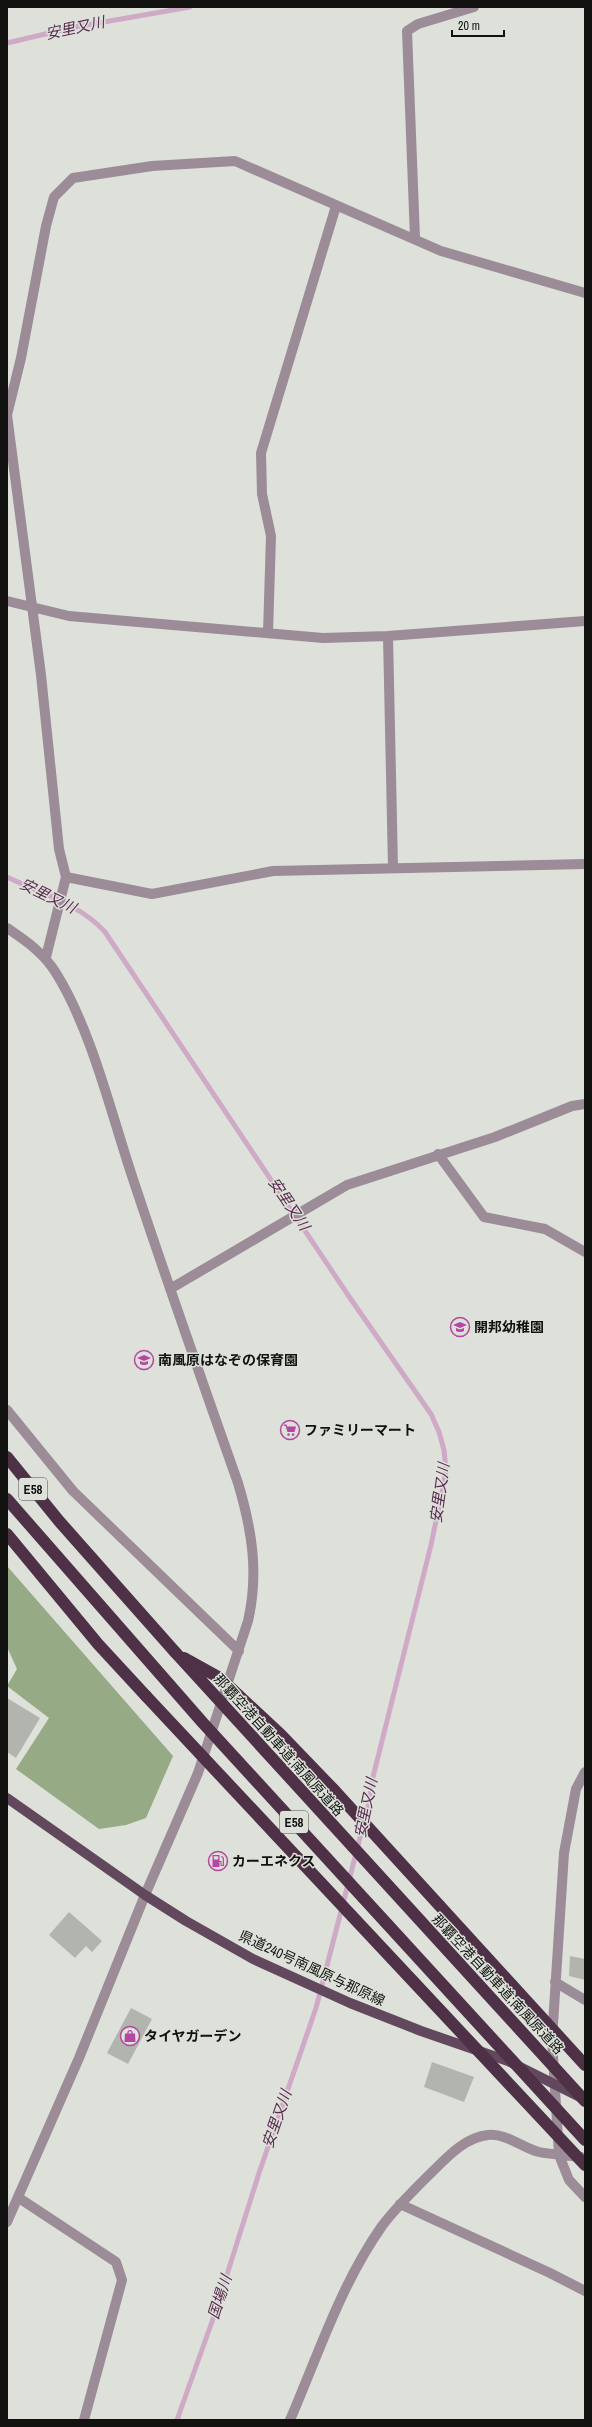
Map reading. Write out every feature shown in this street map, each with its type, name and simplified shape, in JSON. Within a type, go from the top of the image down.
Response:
[{"type":"highway","name":"那覇空港自動車道;南風原道路","points":[[7,1457],[59,1521],[175,1652],[585,2100]]},
{"type":"highway","name":"E58","points":[[7,1500],[203,1723],[585,2140]]},
{"type":"highway","points":[[7,1534],[98,1644],[585,2165]]},
{"type":"highway","points":[[175,1652],[220,1678],[281,1735],[335,1791],[585,2065]]},
{"type":"main road","name":"県道240号南風原与那原線","points":[[7,1798],[145,1894],[220,1941],[273,1969],[350,2004],[421,2031],[508,2061],[585,2100]]},
{"type":"street","points":[[415,238],[407,31],[418,24],[474,7]]},
{"type":"street","points":[[46,957],[66,877],[59,849],[41,675],[31,608],[7,415],[21,358],[46,226],[54,197],[73,178],[152,166],[235,161],[336,206],[415,238],[441,251],[585,293]]},
{"type":"street","points":[[268,633],[272,536],[262,494],[261,453],[336,206]]},
{"type":"street","points":[[7,601],[69,616],[323,638],[388,636],[585,621]]},
{"type":"street","points":[[388,636],[393,867]]},
{"type":"street","points":[[66,877],[152,894],[274,871],[393,867],[585,864]]},
{"type":"street","points":[[7,928],[46,957],[66,990],[95,1064],[170,1289],[238,1483],[248,1515],[255,1571],[254,1597],[239,1651],[198,1773],[145,1894],[79,2058],[19,2198],[7,2222]]},
{"type":"street","points":[[170,1289],[347,1185],[438,1154],[495,1137],[572,1106],[585,1104]]},
{"type":"street","points":[[438,1154],[484,1218],[545,1229],[585,1252]]},
{"type":"street","points":[[7,1410],[73,1490],[239,1651]]},
{"type":"street","points":[[585,1772],[576,1789],[564,1853],[552,2040],[560,2155],[569,2180],[585,2197]]},
{"type":"street","points":[[555,1982],[585,2000]]},
{"type":"street","points":[[290,2420],[346,2289],[369,2248],[400,2204],[461,2145],[474,2139],[489,2135],[508,2138],[539,2152],[585,2157]]},
{"type":"street","points":[[19,2198],[116,2262],[122,2280],[84,2420]]},
{"type":"street","points":[[400,2204],[550,2273],[585,2291]]},
{"type":"green space","points":[[7,1566],[173,1756],[146,1818],[126,1825],[99,1829],[16,1769],[49,1718],[7,1686],[17,1669],[7,1647]]},
{"type":"building","points":[[7,1698],[40,1718],[16,1758],[7,1752]]},
{"type":"building","points":[[69,1912],[102,1941],[92,1952],[86,1946],[75,1958],[49,1935]]},
{"type":"building","points":[[570,1956],[585,1959],[585,1980],[569,1976]]},
{"type":"building","name":"タイヤガーデン","points":[[131,2008],[152,2019],[128,2064],[107,2053]]},
{"type":"building","points":[[432,2062],[474,2077],[464,2102],[424,2087]]},
{"type":"waterway","name":"安里又川","points":[[7,43],[75,27],[190,7]]},
{"type":"waterway","name":"安里又川","points":[[7,877],[72,907],[95,922],[105,932],[350,1298],[431,1414],[439,1432],[444,1450],[446,1470],[431,1545],[372,1781],[369,1803],[316,2008],[259,2173],[214,2316],[177,2420]]},
{"type":"place","name":"開邦幼稚園","points":[[460,1327]]},
{"type":"place","name":"南風原はなぞの保育園","points":[[144,1360]]},
{"type":"place","name":"ファミリーマート","points":[[290,1430]]},
{"type":"place","name":"カーエネクス","points":[[218,1861]]},
{"type":"place","name":"タイヤガーデン","points":[[130,2036]]},
{"type":"water label","name":"国場川","points":[[220,2297]]}]
